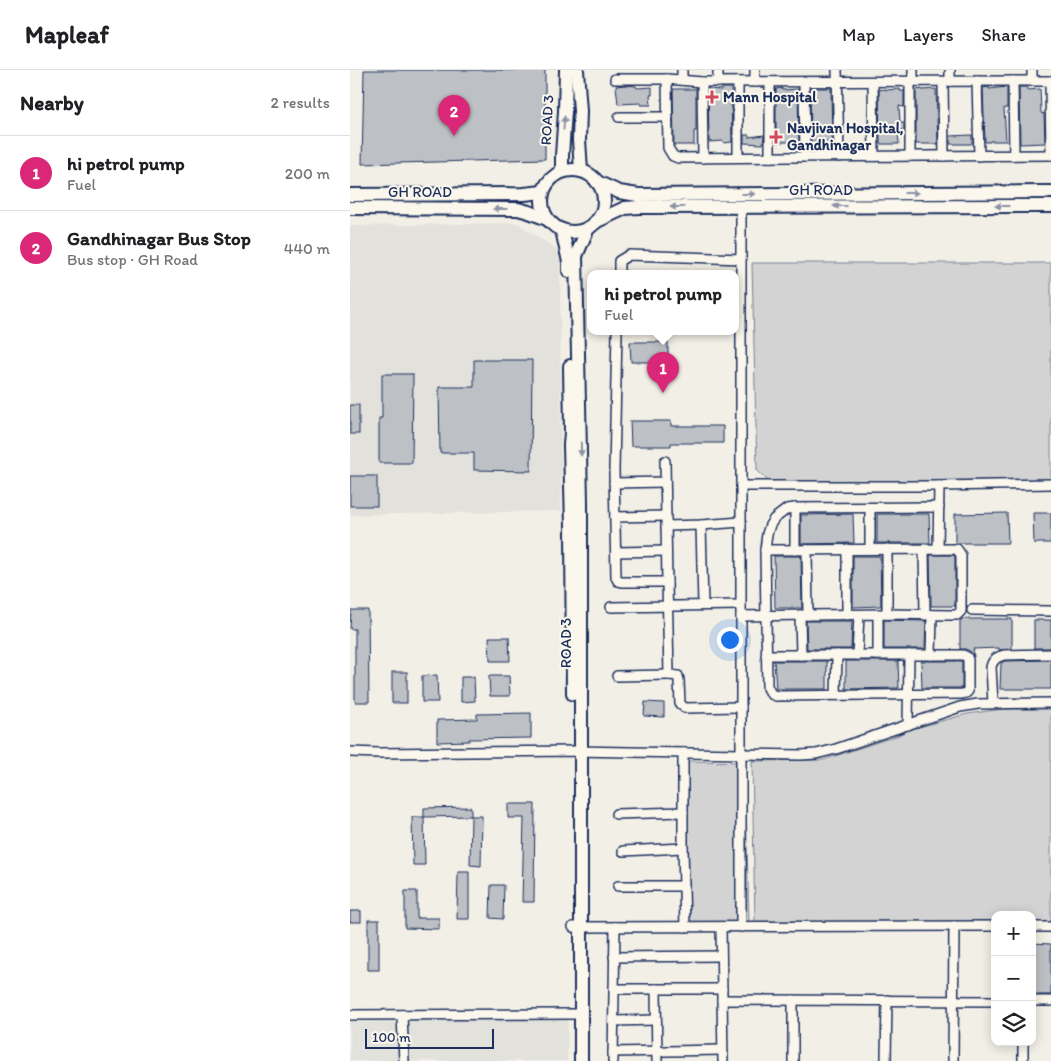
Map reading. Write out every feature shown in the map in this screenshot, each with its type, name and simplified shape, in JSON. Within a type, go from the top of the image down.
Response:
[{"type":"street","name":"ROAD 3","points":[[562,172],[566,70]]},
{"type":"street","name":"ROAD 3","points":[[577,70],[581,171]]},
{"type":"street","points":[[682,70],[682,80]]},
{"type":"street","points":[[718,70],[718,82]]},
{"type":"street","points":[[755,70],[755,82]]},
{"type":"street","points":[[837,70],[839,156]]},
{"type":"street","points":[[910,156],[911,81],[913,70]]},
{"type":"street","points":[[944,156],[947,82],[950,70]]},
{"type":"street","points":[[1032,70],[1032,81]]},
{"type":"street","points":[[615,79],[667,79],[702,82],[1050,81],[1051,155],[678,158],[673,156],[668,148],[667,79]]},
{"type":"street","points":[[977,81],[979,156]]},
{"type":"street","points":[[1013,81],[1014,156]]},
{"type":"street","points":[[702,82],[703,158]]},
{"type":"street","points":[[738,82],[738,157]]},
{"type":"street","points":[[770,82],[770,157]]},
{"type":"street","points":[[804,82],[805,157]]},
{"type":"street","points":[[873,82],[874,156]]},
{"type":"street","points":[[619,117],[668,117]]},
{"type":"street","points":[[581,171],[590,175],[602,189],[604,198],[600,215],[592,225],[580,231],[571,232],[554,226],[547,219],[543,210],[543,192],[548,182],[562,172],[581,171]]},
{"type":"street","name":"GH ROAD","points":[[597,182],[619,192],[638,195],[1051,192]]},
{"type":"street","name":"GH ROAD","points":[[350,195],[524,194],[543,192]]},
{"type":"street","points":[[741,206],[741,927]]},
{"type":"street","name":"GH ROAD","points":[[592,225],[625,208],[639,207],[1051,206]]},
{"type":"street","name":"GH ROAD","points":[[350,208],[518,209],[547,219]]},
{"type":"street","name":"ROAD 3","points":[[581,1061],[578,1014],[578,751],[581,468],[576,256],[592,225]]},
{"type":"street","name":"ROAD 3","points":[[562,230],[569,262],[570,444],[578,751]]},
{"type":"street","points":[[619,270],[619,261],[629,254],[741,259]]},
{"type":"street","points":[[617,335],[614,483],[616,577],[618,581],[622,582],[667,582]]},
{"type":"street","points":[[665,461],[669,675]]},
{"type":"street","points":[[614,483],[665,482]]},
{"type":"street","points":[[741,486],[1051,484]]},
{"type":"street","points":[[938,549],[939,486]]},
{"type":"street","points":[[766,655],[963,655],[968,660],[968,691],[966,693],[776,696],[771,694],[766,686],[765,550],[770,525],[774,518],[787,509],[795,508],[939,507]]},
{"type":"street","points":[[795,508],[795,550]]},
{"type":"street","points":[[870,508],[870,549]]},
{"type":"street","points":[[615,517],[701,525],[741,522]]},
{"type":"street","points":[[701,525],[703,605]]},
{"type":"street","points":[[878,655],[883,614],[886,549]]},
{"type":"street","points":[[924,549],[931,655]]},
{"type":"street","points":[[741,616],[957,615],[961,610],[961,556],[957,550],[765,550]]},
{"type":"street","points":[[801,655],[807,550]]},
{"type":"street","points":[[847,550],[848,615]]},
{"type":"street","points":[[616,552],[666,551]]},
{"type":"street","points":[[610,607],[741,604]]},
{"type":"street","points":[[972,610],[1051,611]]},
{"type":"street","points":[[857,655],[859,615]]},
{"type":"street","points":[[993,704],[991,667],[992,662],[997,657],[1004,655],[1051,654]]},
{"type":"street","points":[[836,695],[837,655]]},
{"type":"street","points":[[908,725],[909,655]]},
{"type":"street","points":[[617,676],[678,676],[680,704],[685,708],[741,708]]},
{"type":"street","points":[[350,752],[578,751],[816,754],[960,707],[978,704],[1051,703]]},
{"type":"street","points":[[683,753],[682,848],[685,927]]},
{"type":"street","points":[[616,814],[683,812]]},
{"type":"street","points":[[623,851],[682,848]]},
{"type":"street","points":[[618,886],[684,886]]},
{"type":"street","points":[[954,926],[954,1061]]},
{"type":"street","points":[[578,927],[991,926]]},
{"type":"street","points":[[615,927],[613,1057],[657,1056],[689,1051],[722,1050]]},
{"type":"street","points":[[721,927],[723,1061]]},
{"type":"street","points":[[1036,927],[1051,927]]},
{"type":"street","points":[[614,957],[721,956]]},
{"type":"street","points":[[614,989],[722,989]]},
{"type":"street","points":[[656,989],[657,1056]]},
{"type":"street","points":[[722,1000],[991,1001]]},
{"type":"street","points":[[793,1000],[793,1061]]},
{"type":"street","points":[[886,1061],[887,1000]]},
{"type":"street","points":[[1036,1001],[1051,1001]]},
{"type":"street","points":[[402,1014],[404,1061]]},
{"type":"street","name":"ROAD 3","points":[[573,1061],[578,1014]]},
{"type":"street","points":[[350,1015],[578,1014]]},
{"type":"street","points":[[614,1021],[656,1020]]},
{"type":"street","points":[[1023,1046],[1023,1061]]},
{"type":"street","points":[[689,1051],[689,1061]]},
{"type":"shaded area","points":[[517,223],[560,252],[561,511],[350,515],[350,226]]},
{"type":"shaded area","points":[[752,263],[1051,263],[1051,480],[768,481],[757,470]]},
{"type":"shaded area","points":[[1002,709],[1051,709],[1051,924],[1036,924],[1036,911],[991,911],[991,924],[755,924],[752,761],[823,760],[899,735],[908,730],[967,714]]},
{"type":"shaded area","points":[[686,761],[745,762],[749,922],[689,924]]},
{"type":"shaded area","points":[[568,1016],[567,1061],[350,1061],[350,1022]]},
{"type":"building","points":[[364,70],[545,70],[545,159],[362,164]]},
{"type":"building","points":[[616,86],[636,86],[637,88],[652,87],[652,95],[650,95],[651,105],[641,105],[641,103],[618,104]]},
{"type":"building","points":[[989,87],[989,89],[1007,87],[1007,108],[1004,108],[1006,141],[985,142],[983,88]]},
{"type":"building","points":[[1019,87],[1027,87],[1027,90],[1040,89],[1041,112],[1042,114],[1044,113],[1045,143],[1020,144]]},
{"type":"building","points":[[722,88],[731,88],[732,142],[709,142],[708,89],[722,90]]},
{"type":"building","points":[[782,88],[782,90],[798,89],[799,142],[776,142],[776,89]]},
{"type":"building","points":[[810,88],[831,88],[832,142],[811,142]]},
{"type":"building","points":[[673,89],[696,89],[694,145],[674,145]]},
{"type":"building","points":[[900,89],[900,91],[904,91],[904,107],[899,106],[900,123],[904,123],[904,130],[898,130],[899,144],[880,144],[879,90]]},
{"type":"building","points":[[936,89],[938,144],[916,144],[916,90]]},
{"type":"building","points":[[744,135],[749,135],[749,137],[764,135],[763,144],[744,143]]},
{"type":"building","points":[[972,135],[971,144],[950,144],[950,136]]},
{"type":"building","points":[[630,342],[668,342],[668,362],[631,362]]},
{"type":"building","points":[[474,360],[532,360],[531,471],[474,470],[474,453],[440,453],[439,387],[474,387]]},
{"type":"building","points":[[382,374],[413,374],[412,463],[379,463],[379,418],[382,418]]},
{"type":"building","points":[[350,405],[359,405],[359,434],[350,434]]},
{"type":"building","points":[[630,421],[671,421],[671,426],[723,426],[723,443],[671,443],[671,446],[631,446]]},
{"type":"building","points":[[350,476],[377,476],[377,506],[350,506]]},
{"type":"building","points":[[1007,513],[1008,543],[955,543],[955,514]]},
{"type":"building","points":[[1033,513],[1051,513],[1051,543],[1034,543]]},
{"type":"building","points":[[853,514],[854,543],[801,544],[801,515]]},
{"type":"building","points":[[877,514],[929,514],[930,543],[877,543]]},
{"type":"building","points":[[930,555],[954,555],[955,557],[955,606],[931,606]]},
{"type":"building","points":[[774,556],[801,556],[802,608],[775,608]]},
{"type":"building","points":[[853,556],[880,556],[881,606],[853,607]]},
{"type":"building","points":[[351,610],[368,610],[369,702],[355,702],[355,629],[350,629]]},
{"type":"building","points":[[962,619],[1012,619],[1012,649],[973,649],[974,657],[970,651],[960,649],[960,621]]},
{"type":"building","points":[[884,620],[926,621],[925,649],[884,649]]},
{"type":"building","points":[[1034,620],[1051,620],[1051,648],[1034,648]]},
{"type":"building","points":[[806,621],[852,621],[851,649],[807,649]]},
{"type":"building","points":[[489,637],[509,637],[510,661],[490,661]]},
{"type":"building","points":[[1051,660],[1051,689],[1000,689],[1001,663],[1005,661]]},
{"type":"building","points":[[774,661],[827,661],[827,689],[776,689]]},
{"type":"building","points":[[846,661],[898,661],[899,688],[846,689]]},
{"type":"building","points":[[921,661],[962,661],[962,688],[922,688]]},
{"type":"building","points":[[392,672],[407,672],[407,703],[392,703]]},
{"type":"building","points":[[437,675],[438,702],[422,702],[422,676]]},
{"type":"building","points":[[489,676],[509,676],[510,696],[490,696]]},
{"type":"building","points":[[461,677],[474,677],[475,701],[461,702]]},
{"type":"building","points":[[645,702],[664,703],[664,717],[644,716]]},
{"type":"building","points":[[531,713],[531,738],[469,739],[469,741],[437,742],[437,720],[477,719],[477,714]]},
{"type":"building","points":[[508,804],[535,804],[534,902],[522,902],[524,818],[508,818]]},
{"type":"building","points":[[471,807],[471,816],[424,817],[424,808]]},
{"type":"building","points":[[471,816],[482,816],[481,866],[470,865]]},
{"type":"building","points":[[412,817],[424,817],[425,865],[413,865]]},
{"type":"building","points":[[458,872],[469,872],[469,919],[457,919]]},
{"type":"building","points":[[491,885],[504,885],[503,919],[490,918]]},
{"type":"building","points":[[405,891],[417,891],[417,918],[439,918],[439,929],[405,928]]},
{"type":"building","points":[[350,911],[361,911],[361,922],[350,922]]},
{"type":"building","points":[[368,920],[379,920],[379,970],[368,970]]},
{"type":"building","points":[[1036,943],[1051,944],[1051,995],[1036,995]]},
{"type":"place","name":"Mann Hospital","points":[[712,97]]},
{"type":"place","name":"Gandhinagar Bus Stop","points":[[454,136]]},
{"type":"place","name":"Navjivan Hospital, Gandhinagar","points":[[776,137]]},
{"type":"place","name":"hi petrol pump","points":[[663,393]]}]
